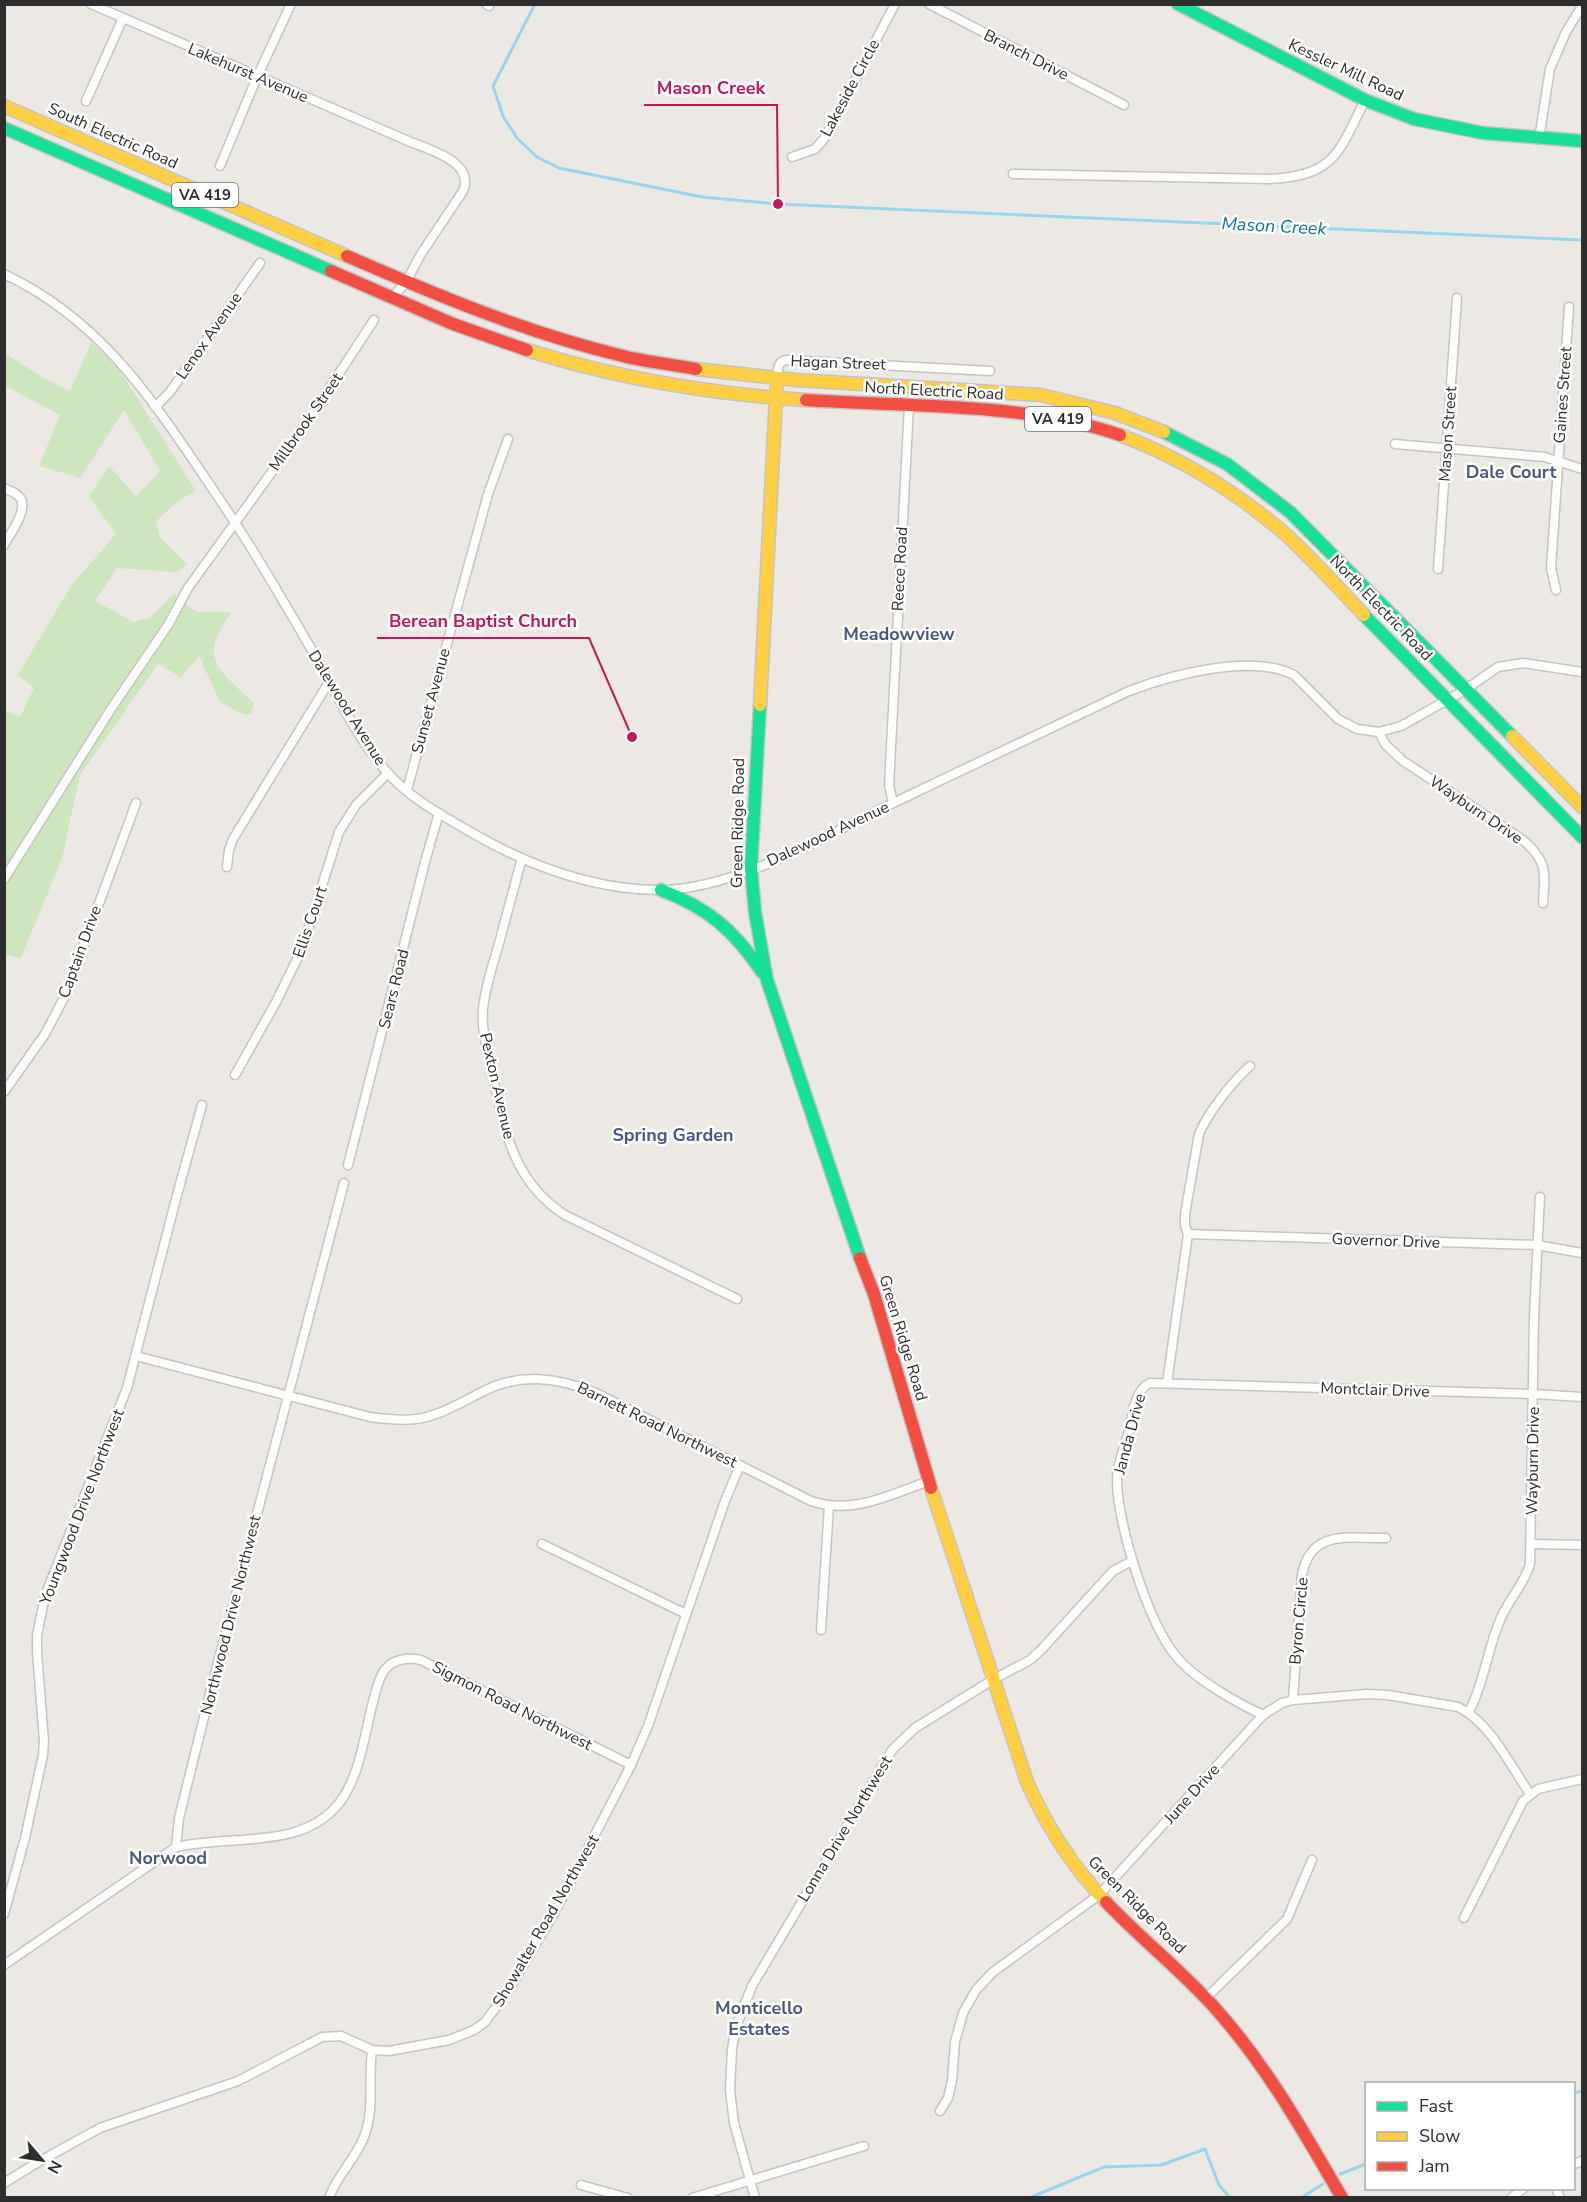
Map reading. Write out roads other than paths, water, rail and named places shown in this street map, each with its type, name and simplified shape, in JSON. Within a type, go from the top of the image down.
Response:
[{"type":"main road","name":"Kessler Mill Road","points":[[1178,4],[1365,100],[1414,118],[1442,126],[1483,133],[1582,141]]},
{"type":"main road","name":"South Electric Road","points":[[4,106],[406,282]]},
{"type":"main road","name":"VA 419","points":[[4,128],[392,298]]},
{"type":"main road","name":"North Electric Road","points":[[406,282],[478,312],[566,341],[674,366],[777,378],[1013,392],[1081,403],[1143,422],[1203,450],[1250,480],[1290,512],[1582,807]]},
{"type":"main road","name":"North Electric Road","points":[[392,298],[506,344],[576,365],[667,385],[776,398],[1010,412],[1054,418],[1121,435],[1183,462],[1240,498],[1286,535],[1582,837]]},
{"type":"main road","name":"Green Ridge Road","points":[[777,378],[751,868],[759,943],[767,980],[850,1231],[874,1294],[929,1481],[1037,1807],[1060,1848],[1100,1895],[1179,1970],[1250,2050],[1273,2083],[1342,2198]]},
{"type":"main road","points":[[661,890],[692,902],[722,921],[752,956],[767,980]]},
{"type":"street","name":"Lakehurst Avenue","points":[[91,4],[406,140],[459,166],[466,177],[463,191],[421,254],[406,282]]},
{"type":"street","points":[[220,166],[256,77],[291,4]]},
{"type":"street","name":"Lakeside Circle","points":[[792,157],[815,149],[824,139],[895,4]]},
{"type":"street","name":"Branch Drive","points":[[929,4],[1124,105]]},
{"type":"street","points":[[1539,138],[1550,69],[1566,32],[1582,6]]},
{"type":"street","points":[[86,101],[123,18]]},
{"type":"street","points":[[1013,174],[1270,179],[1306,175],[1326,165],[1338,151],[1365,100]]},
{"type":"street","name":"Lenox Avenue","points":[[155,407],[170,392],[260,262]]},
{"type":"street","name":"Dalewood Avenue","points":[[4,274],[26,285],[77,320],[124,365],[236,522],[361,736],[388,773],[407,790],[440,813],[522,858],[562,874],[616,886],[661,890],[715,882],[781,858],[1129,692],[1173,676],[1213,669],[1252,666],[1286,670],[1294,675],[1338,719],[1357,729],[1379,732]]},
{"type":"street","points":[[392,298],[406,282]]},
{"type":"street","name":"Mason Street","points":[[1438,569],[1457,298]]},
{"type":"street","name":"Gaines Street","points":[[1556,590],[1551,568],[1569,307]]},
{"type":"street","name":"Millbrook Street","points":[[4,879],[111,709],[168,625],[188,588],[300,432],[374,320]]},
{"type":"street","name":"Hagan Street","points":[[777,378],[778,365],[788,360],[990,371]]},
{"type":"street","points":[[912,387],[913,366]]},
{"type":"street","name":"Reece Road","points":[[893,803],[889,773],[909,406]]},
{"type":"street","name":"Sunset Avenue","points":[[407,790],[488,494],[508,439]]},
{"type":"street","points":[[1395,444],[1545,457],[1582,469]]},
{"type":"street","points":[[4,488],[17,495],[22,505],[20,514],[4,545]]},
{"type":"street","points":[[1379,732],[1401,726],[1465,690],[1492,670],[1512,664],[1523,663],[1582,672]]},
{"type":"street","points":[[227,867],[233,838],[329,682]]},
{"type":"street","name":"Wayburn Drive","points":[[1379,732],[1385,744],[1403,761],[1523,840],[1533,849],[1542,861],[1543,903]]},
{"type":"street","name":"Ellis Court","points":[[235,1075],[281,993],[302,949],[339,832],[356,805],[388,773]]},
{"type":"street","name":"Captain Drive","points":[[4,1092],[45,1034],[60,1006],[136,803]]},
{"type":"street","name":"Sears Road","points":[[348,1165],[425,862],[440,813]]},
{"type":"street","name":"Pexton Avenue","points":[[522,858],[488,981],[483,1010],[484,1034],[507,1139],[516,1160],[535,1190],[548,1204],[737,1299]]},
{"type":"street","name":"Janda Drive","points":[[1250,1066],[1233,1083],[1199,1134],[1185,1214],[1188,1234],[1167,1383],[1150,1383],[1142,1388],[1117,1478],[1132,1561],[1158,1627],[1176,1657],[1186,1667],[1231,1698],[1263,1715]]},
{"type":"street","name":"Youngwood Drive Northwest","points":[[4,1914],[25,1838],[43,1755],[44,1741],[36,1653],[41,1613],[52,1575],[115,1422],[136,1356],[202,1105]]},
{"type":"street","name":"Northwood Drive Northwest","points":[[176,1847],[179,1818],[344,1183]]},
{"type":"street","name":"Wayburn Drive","points":[[1469,1712],[1483,1681],[1501,1618],[1527,1575],[1532,1544],[1537,1245],[1540,1197]]},
{"type":"street","name":"Governor Drive","points":[[1188,1234],[1537,1245],[1582,1253]]},
{"type":"street","name":"Barnett Road Northwest","points":[[136,1356],[370,1417],[410,1420],[437,1414],[502,1384],[534,1378],[562,1380],[596,1393],[811,1501],[829,1506],[843,1507],[861,1504],[929,1481]]},
{"type":"street","name":"Montclair Drive","points":[[1167,1383],[1582,1397]]},
{"type":"street","name":"Showalter Road Northwest","points":[[5,2183],[58,2150],[100,2128],[238,2081],[316,2040],[341,2036],[372,2050],[401,2050],[449,2040],[474,2030],[492,2014],[557,1908],[631,1765],[648,1726],[725,1501],[740,1465]]},
{"type":"street","points":[[821,1630],[829,1506]]},
{"type":"street","name":"Byron Circle","points":[[1293,1700],[1302,1575],[1308,1555],[1318,1544],[1333,1539],[1386,1538]]},
{"type":"street","points":[[542,1544],[686,1614]]},
{"type":"street","points":[[1532,1544],[1582,1545]]},
{"type":"street","name":"Lonna Drive Northwest","points":[[755,2198],[732,2111],[730,2074],[736,2027],[752,1986],[892,1750],[915,1728],[994,1679],[1030,1660],[1113,1571],[1132,1561]]},
{"type":"street","name":"Sigmon Road Northwest","points":[[176,1847],[297,1832],[325,1817],[340,1802],[356,1772],[376,1690],[383,1672],[395,1662],[403,1659],[421,1660],[631,1765]]},
{"type":"street","name":"June Drive","points":[[940,2111],[948,2098],[952,2081],[955,2042],[963,2013],[976,1990],[993,1972],[1100,1895],[1263,1715],[1276,1706],[1293,1700],[1367,1695],[1388,1695],[1449,1705],[1469,1712]]},
{"type":"street","points":[[1469,1712],[1483,1724],[1530,1794]]},
{"type":"street","points":[[1464,1918],[1522,1801],[1538,1789],[1582,1779]]},
{"type":"street","points":[[4,1965],[176,1847]]},
{"type":"street","points":[[1206,1998],[1287,1919],[1312,1860]]},
{"type":"street","points":[[329,2198],[334,2184],[356,2153],[369,2122],[372,2104],[370,2065],[372,2050]]},
{"type":"street","points":[[692,2198],[864,2146]]},
{"type":"street","points":[[581,2185],[628,2198]]},
{"type":"waterway","name":"Mason Creek","points":[[535,4],[493,86],[503,116],[517,138],[537,157],[559,168],[702,197],[778,204],[1582,240]]},
{"type":"waterway","points":[[1575,2093],[1582,2091]]},
{"type":"waterway","points":[[1029,2198],[1104,2167],[1161,2165],[1205,2149],[1219,2185],[1230,2198]]},
{"type":"waterway","points":[[1340,2174],[1365,2164]]},
{"type":"waterway","points":[[1301,2198],[1323,2184]]},
{"type":"place","name":"Mason Creek","points":[[778,204]]},
{"type":"place","name":"Berean Baptist Church","points":[[632,737]]},
{"type":"district","name":"Dale Court","points":[[1511,472]]},
{"type":"district","name":"Meadowview","points":[[899,634]]},
{"type":"district","name":"Spring Garden","points":[[673,1135]]},
{"type":"district","name":"Norwood","points":[[168,1858]]},
{"type":"district","name":"Monticello Estates","points":[[759,2018]]}]
